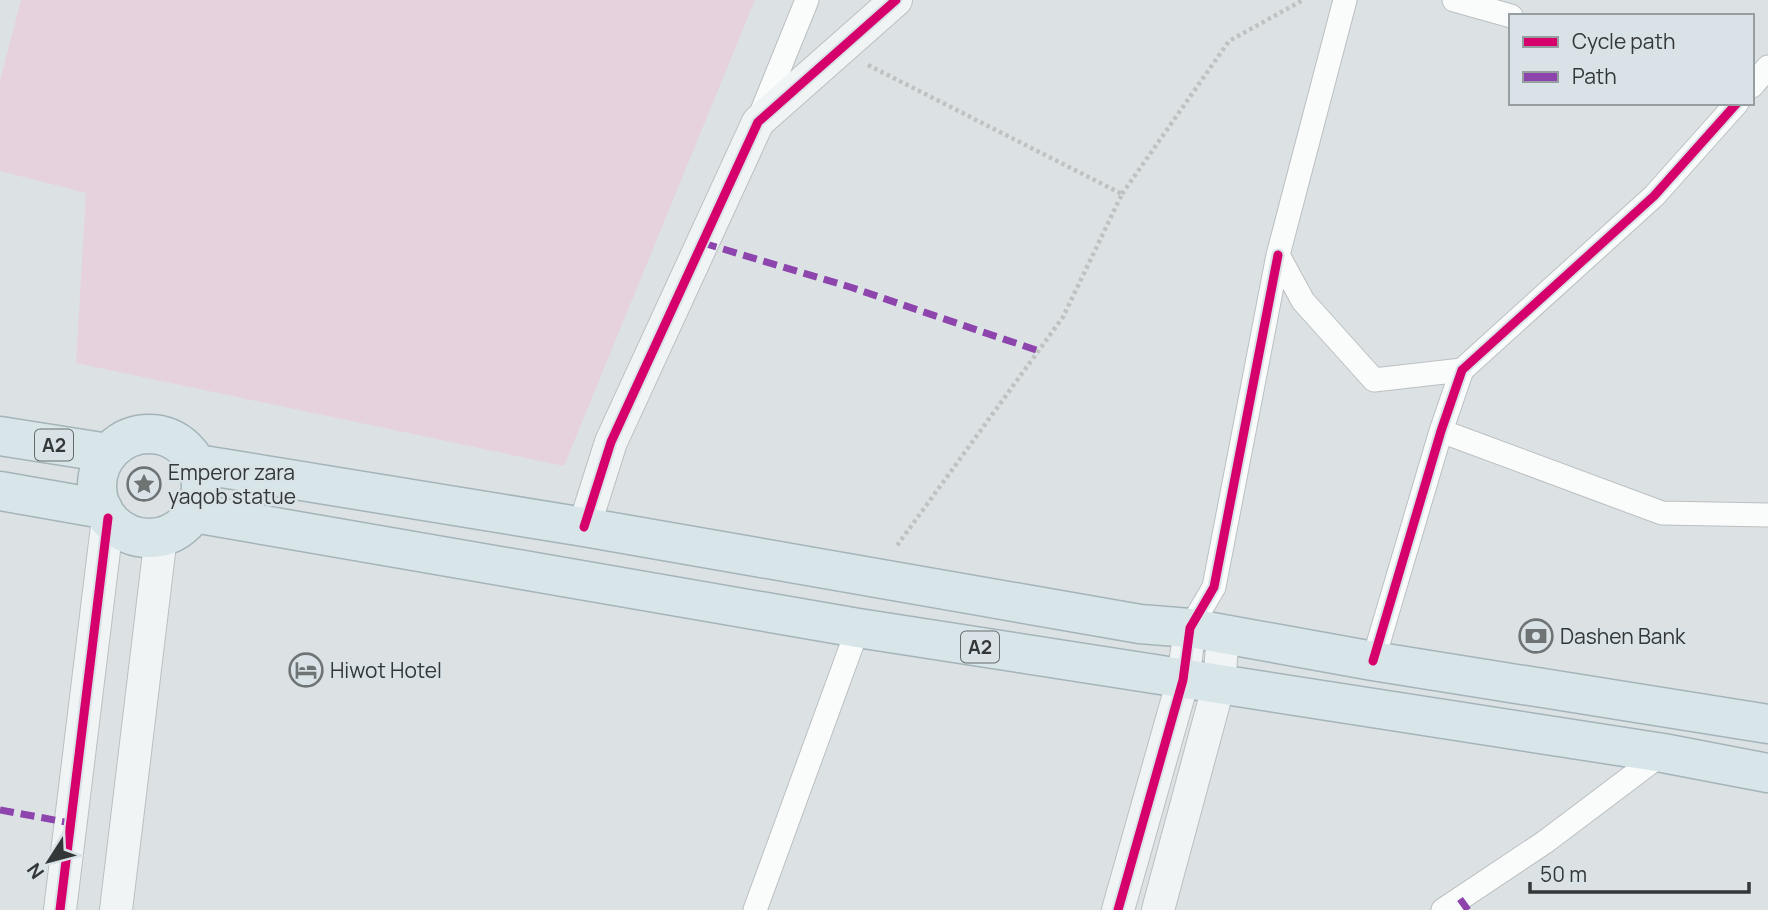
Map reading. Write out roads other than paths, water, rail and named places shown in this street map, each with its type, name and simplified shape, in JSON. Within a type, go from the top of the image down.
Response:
[{"type":"highway","points":[[0,491],[106,513],[132,535],[161,537],[174,532],[194,513],[200,497],[201,480],[197,464],[187,449],[172,439],[155,434],[137,435],[121,441],[108,453],[97,480],[106,513]]},
{"type":"highway","name":"A2","points":[[0,436],[108,453]]},
{"type":"highway","name":"A2","points":[[197,464],[584,527],[873,580],[1140,624],[1206,631],[1373,661],[1768,724]]},
{"type":"highway","name":"A2","points":[[194,513],[858,628],[1663,753],[1768,773]]},
{"type":"street","points":[[584,527],[611,442],[758,122],[807,0]]},
{"type":"street","points":[[758,122],[896,0]]},
{"type":"street","points":[[1158,910],[1201,682],[1214,587],[1278,255],[1345,0]]},
{"type":"street","points":[[1454,0],[1509,15]]},
{"type":"street","points":[[1373,661],[1441,431],[1462,370],[1654,196],[1735,105]]},
{"type":"street","points":[[1278,255],[1303,301],[1374,380],[1462,370]]},
{"type":"street","points":[[1441,431],[1662,513],[1768,514]]},
{"type":"street","points":[[60,910],[106,513]]},
{"type":"street","points":[[117,910],[161,537]]},
{"type":"street","points":[[1206,631],[1214,587]]},
{"type":"street","points":[[755,910],[858,628]]},
{"type":"street","points":[[1118,910],[1201,682]]},
{"type":"street","points":[[1443,910],[1545,842],[1663,753]]},
{"type":"place","name":"Emperor zara yaqob statue","points":[[144,484]]},
{"type":"place","name":"Dashen Bank","points":[[1536,636]]},
{"type":"place","name":"Hiwot Hotel","points":[[306,670]]}]
